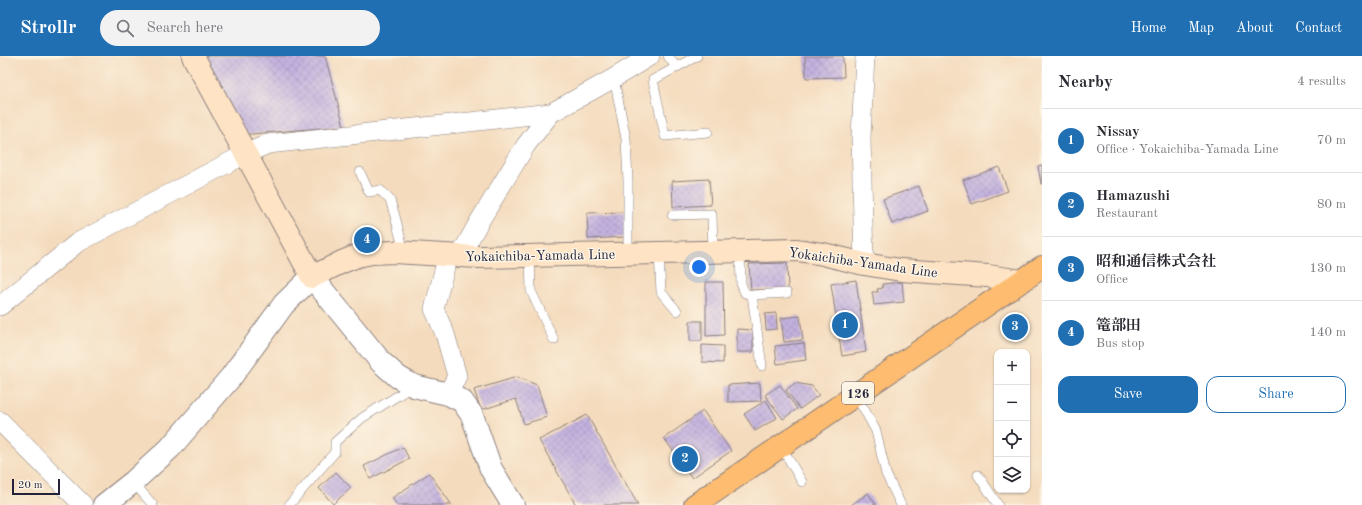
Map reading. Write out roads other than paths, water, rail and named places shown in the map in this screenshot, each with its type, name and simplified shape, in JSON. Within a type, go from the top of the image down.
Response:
[{"type":"highway","name":"126","points":[[695,505],[1042,267]]},
{"type":"main road","points":[[193,56],[312,277]]},
{"type":"main road","name":"Yokaichiba-Yamada Line","points":[[312,277],[357,256],[372,253],[404,252],[478,257],[797,250],[901,270],[988,276],[1022,281]]},
{"type":"street","points":[[0,306],[77,243],[245,154],[268,144],[551,113],[650,56]]},
{"type":"street","points":[[864,264],[861,137],[865,56]]},
{"type":"street","points":[[448,394],[457,376],[445,334],[434,309],[454,256],[479,222],[526,145],[551,113]]},
{"type":"street","points":[[104,505],[133,482],[170,448],[231,376],[284,304],[312,277],[380,362],[398,377],[414,386],[448,394],[462,401],[472,415],[491,469],[513,505]]},
{"type":"street","points":[[0,421],[83,505]]},
{"type":"lane","points":[[668,56],[676,67]]},
{"type":"lane","points":[[697,56],[653,80],[665,136],[708,132]]},
{"type":"lane","points":[[614,78],[626,139],[628,181],[628,254]]},
{"type":"lane","points":[[360,172],[370,192],[380,190],[390,200],[404,252]]},
{"type":"lane","points":[[672,215],[712,214],[713,252]]},
{"type":"lane","points":[[740,252],[741,284],[745,293],[752,295],[787,293]]},
{"type":"lane","points":[[659,253],[661,292],[677,311]]},
{"type":"lane","points":[[530,256],[531,291],[554,340]]},
{"type":"lane","points":[[752,295],[762,366]]},
{"type":"lane","points":[[289,505],[335,452],[335,442],[362,418],[414,386]]},
{"type":"lane","points":[[854,396],[864,409],[876,431],[886,474],[900,505]]},
{"type":"lane","points":[[781,446],[802,482]]},
{"type":"lane","points":[[978,475],[998,505]]},
{"type":"lane","points":[[133,482],[153,505]]},
{"type":"place","name":"篭部田","points":[[367,240]]},
{"type":"place","name":"Nissay","points":[[845,325]]},
{"type":"place","name":"昭和通信株式会社","points":[[1015,327]]},
{"type":"place","name":"Hamazushi","points":[[685,459]]}]
